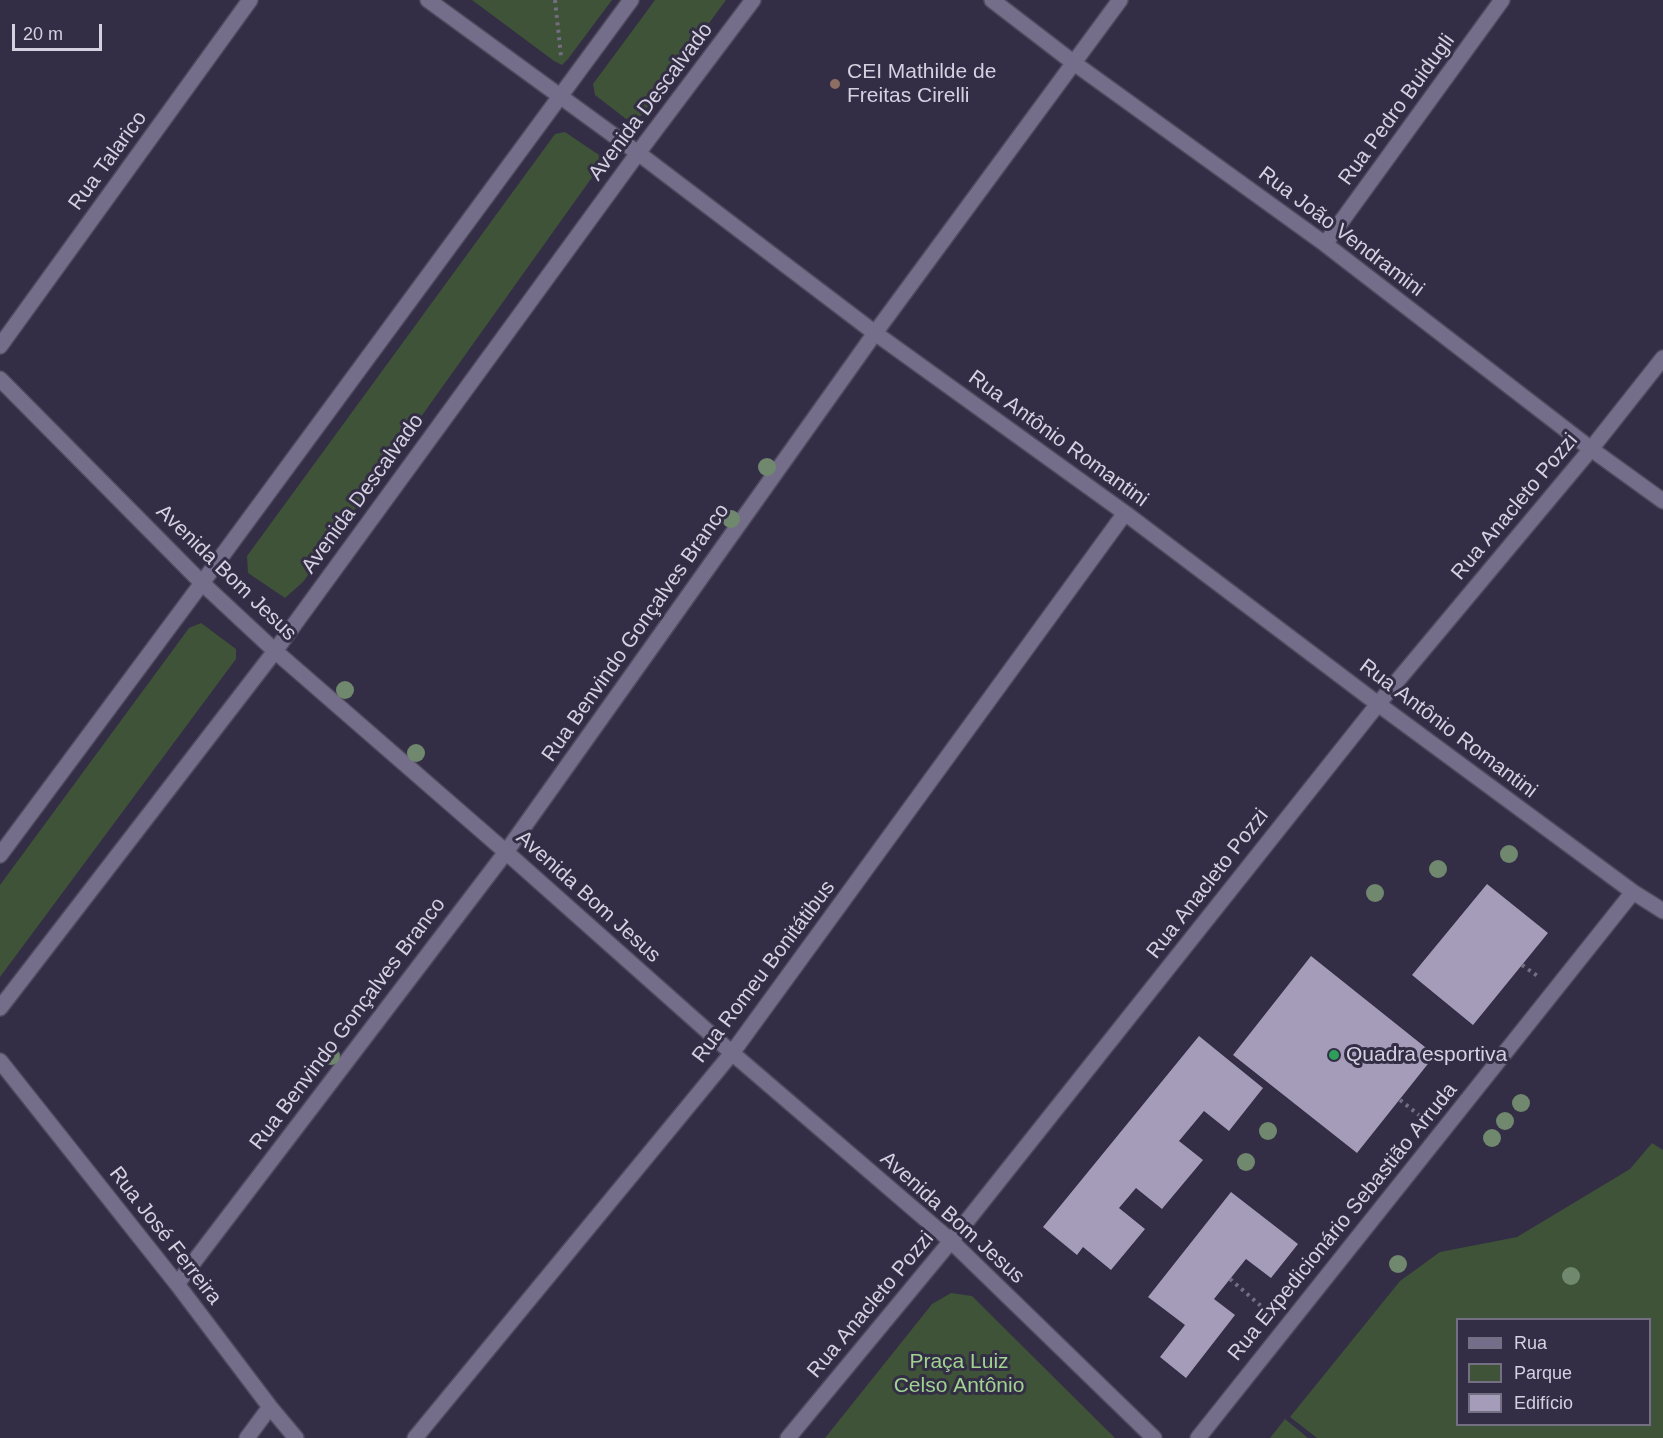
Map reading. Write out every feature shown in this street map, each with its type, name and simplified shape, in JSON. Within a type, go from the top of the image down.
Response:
[{"type":"street","name":"Rua Talarico","points":[[0,346],[250,0]]},
{"type":"street","name":"Rua Antônio Romantini","points":[[428,0],[638,153],[875,333],[1125,513],[1378,704],[1663,911]]},
{"type":"street","points":[[0,855],[630,0]]},
{"type":"street","name":"Avenida Descalvado","points":[[0,1008],[275,651],[638,153],[753,0]]},
{"type":"street","name":"Rua João Vendramini","points":[[992,0],[1074,63],[1325,244],[1591,449],[1663,501]]},
{"type":"street","name":"Rua Benvindo Gonçalves Branco","points":[[177,1284],[506,852],[875,333],[1120,0]]},
{"type":"street","name":"Rua Pedro Buidugli","points":[[1325,244],[1502,0]]},
{"type":"street","name":"Rua Anacleto Pozzi","points":[[788,1438],[951,1241],[1378,704],[1591,449],[1663,358]]},
{"type":"street","name":"Avenida Bom Jesus","points":[[0,379],[202,583],[275,651],[732,1053],[951,1241],[1154,1438]]},
{"type":"street","name":"Rua Romeu Bonitátibus","points":[[414,1438],[732,1053],[1125,513]]},
{"type":"street","name":"Rua Expedicionário Sebastião Arruda","points":[[1198,1438],[1634,892]]},
{"type":"street","name":"Rua José Ferreira","points":[[0,1062],[296,1438]]},
{"type":"street","points":[[247,1438],[270,1407]]},
{"type":"path","points":[[555,0],[562,65]]},
{"type":"path","points":[[1522,965],[1542,979]]},
{"type":"path","points":[[1400,1100],[1427,1121]]},
{"type":"path","points":[[1230,1279],[1270,1314]]},
{"type":"green space","points":[[472,0],[612,0],[562,65]]},
{"type":"green space","points":[[655,0],[726,0],[641,116],[626,119],[595,95],[593,84]]},
{"type":"green space","points":[[565,132],[599,155],[598,169],[303,582],[285,598],[248,573],[247,556],[555,134]]},
{"type":"green space","points":[[201,623],[236,649],[236,659],[0,977],[0,885],[189,628]]},
{"type":"green space","points":[[1652,1143],[1663,1150],[1663,1438],[1317,1438],[1290,1417],[1400,1281],[1440,1252],[1517,1237],[1630,1169]]},
{"type":"green space","name":"Praça Luiz Celso Antônio","points":[[951,1293],[972,1296],[1115,1438],[825,1438],[932,1304]]},
{"type":"green space","points":[[1285,1419],[1308,1438],[1270,1438]]},
{"type":"building","points":[[1487,884],[1548,933],[1473,1025],[1412,975]]},
{"type":"building","name":"Quadra esportiva","points":[[1311,956],[1435,1055],[1357,1153],[1233,1055]]},
{"type":"building","points":[[1199,1036],[1263,1088],[1229,1131],[1204,1111],[1179,1141],[1203,1160],[1162,1209],[1136,1188],[1119,1208],[1145,1229],[1111,1270],[1083,1247],[1077,1255],[1043,1227]]},
{"type":"building","points":[[1231,1192],[1298,1244],[1271,1278],[1246,1259],[1214,1299],[1235,1315],[1186,1378],[1160,1357],[1185,1325],[1148,1297]]},
{"type":"place","name":"CEI Mathilde de Freitas Cirelli","points":[[835,84]]},
{"type":"place","name":"Quadra esportiva","points":[[1334,1055]]}]
